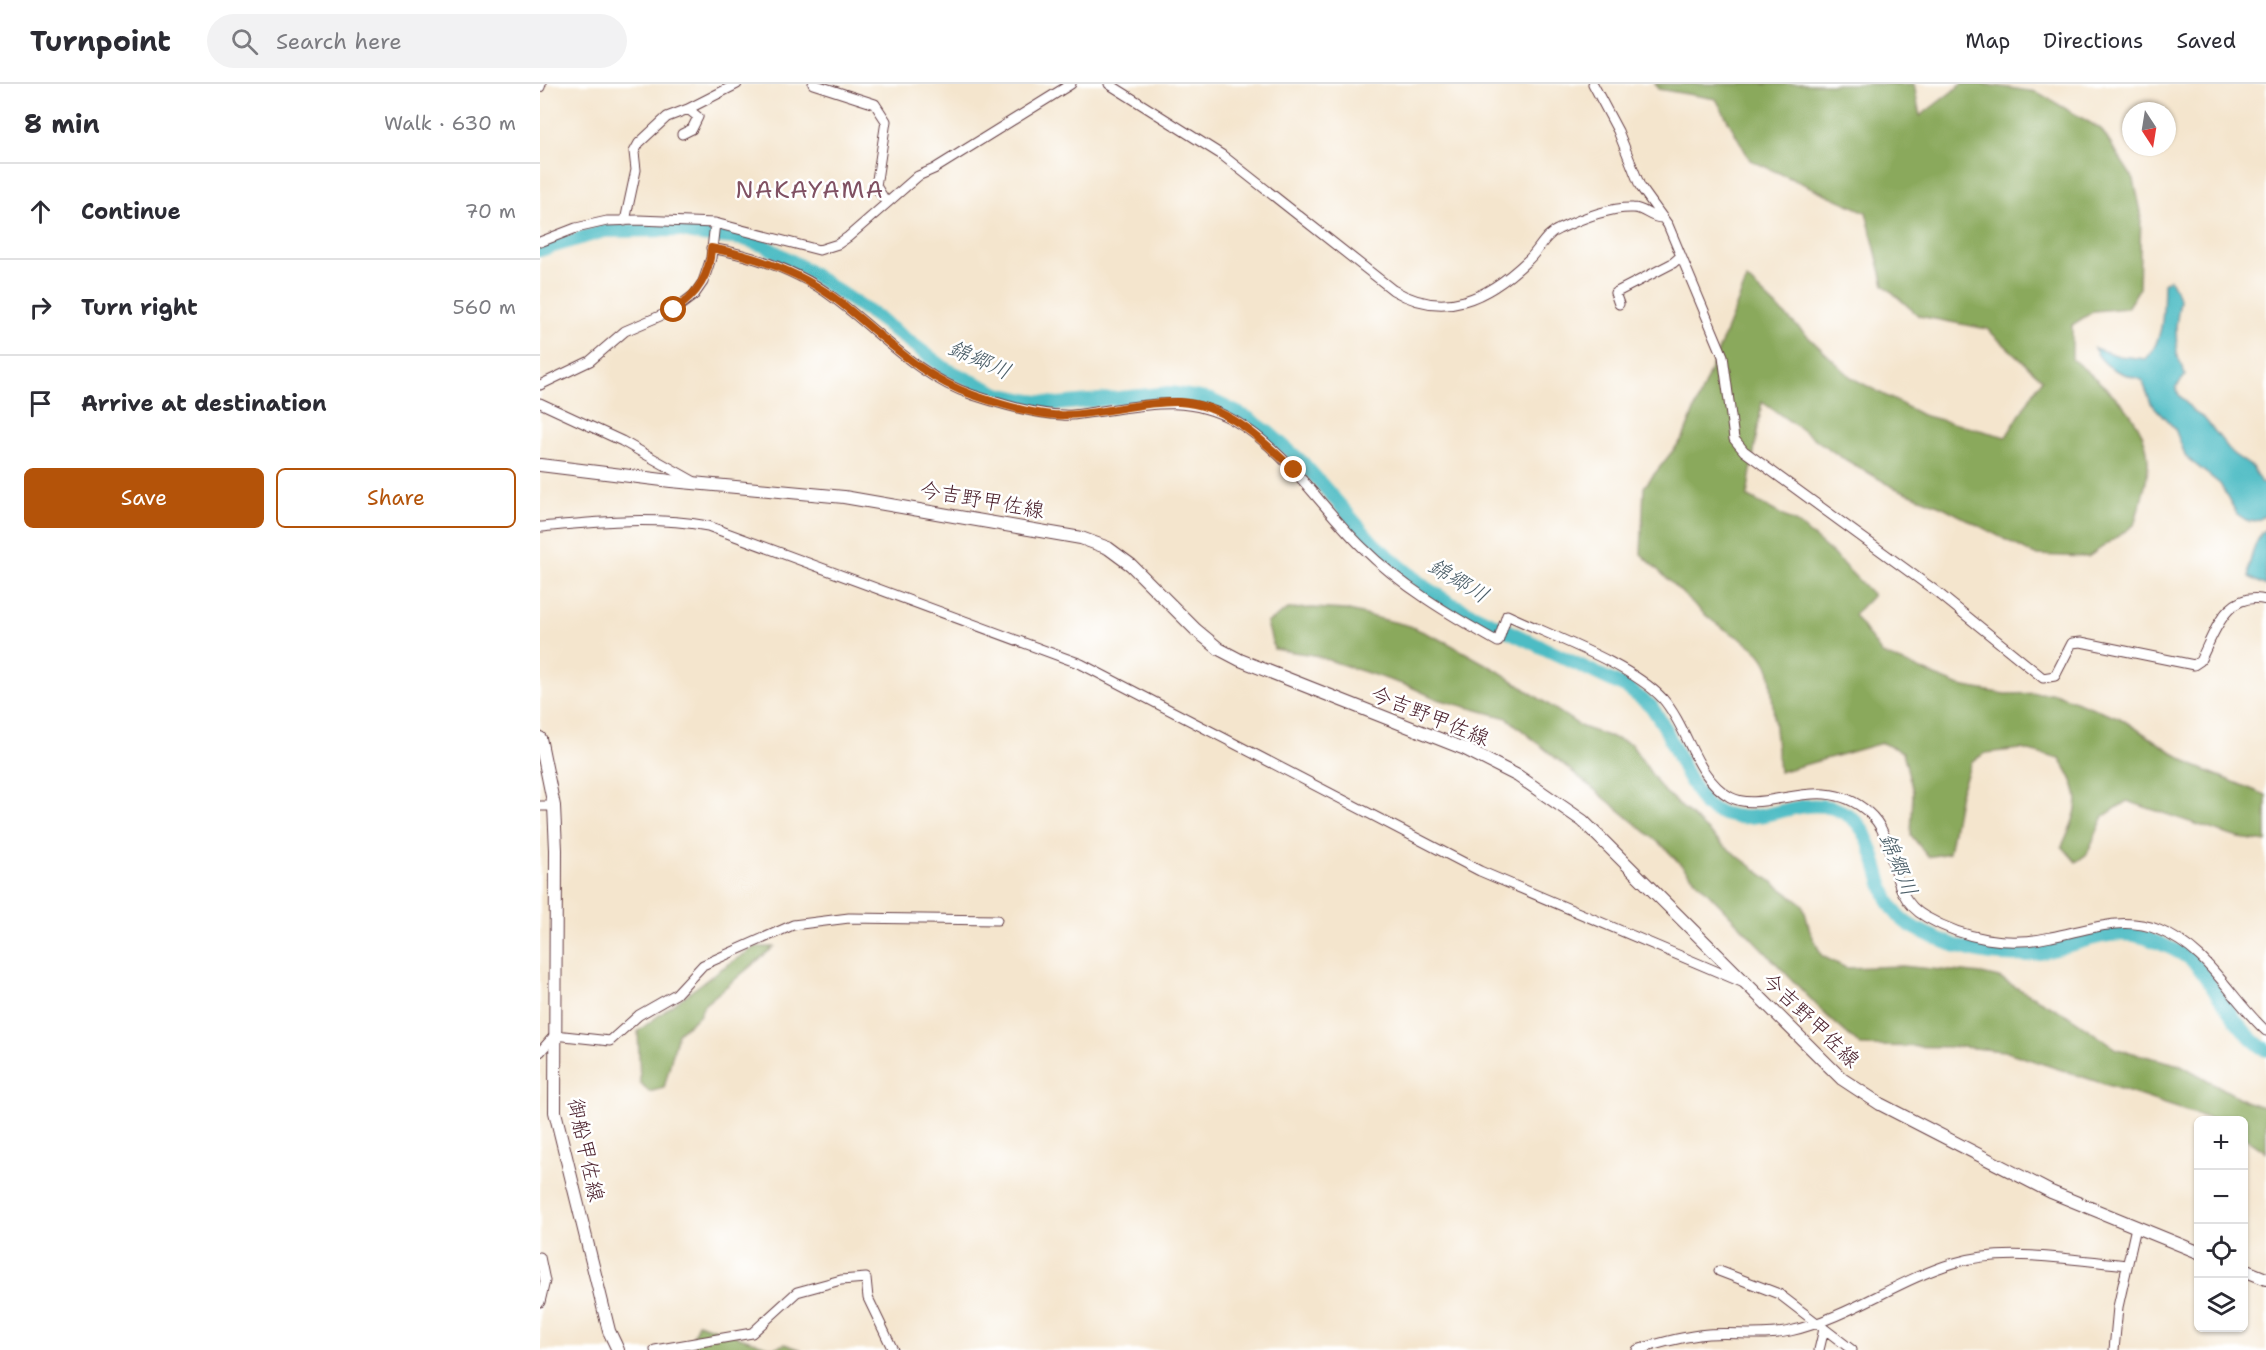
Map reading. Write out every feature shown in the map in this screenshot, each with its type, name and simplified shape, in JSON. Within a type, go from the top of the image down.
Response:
[{"type":"main road","name":"今吉野甲佐線","points":[[540,465],[844,497],[1081,538],[1108,548],[1131,565],[1219,649],[1240,660],[1465,749],[1518,776],[1552,798],[1583,821],[1842,1079],[1880,1104],[2059,1196],[2194,1249]]},
{"type":"main road","name":"御船甲佐線","points":[[540,738],[554,806],[556,850],[555,1112],[561,1144],[609,1331],[618,1350]]},
{"type":"main road","points":[[2248,1272],[2266,1279]]},
{"type":"street","points":[[625,221],[636,170],[634,152],[639,143],[667,117],[737,84]]},
{"type":"street","points":[[813,84],[875,104],[886,121],[876,186],[886,202]]},
{"type":"street","points":[[540,242],[576,228],[625,221],[715,223],[819,250],[838,244],[848,237],[918,176],[934,169],[1071,84]]},
{"type":"street","points":[[1110,84],[1222,155],[1393,290],[1409,300],[1430,305],[1468,301],[1485,294],[1529,260],[1548,236],[1557,229],[1589,217],[1633,208],[1657,218],[1663,218]]},
{"type":"street","points":[[1593,84],[1618,131],[1640,186],[1663,218],[1723,356],[1737,444],[1937,592],[2043,678],[2055,676],[2073,643],[2081,642],[2194,665],[2200,661],[2227,611],[2237,602],[2254,597],[2266,600]]},
{"type":"street","points":[[682,134],[692,129],[698,117],[688,109]]},
{"type":"street","points":[[540,385],[590,361],[625,332],[674,310],[688,300],[703,282],[715,223]]},
{"type":"street","points":[[711,248],[767,262],[819,287],[915,366],[937,380],[972,395],[1014,407],[1065,416],[1181,402],[1214,411],[1235,421],[1265,441],[1328,512],[1376,561],[1462,622],[1498,642],[1507,615],[1616,666],[1652,689],[1678,721],[1707,776],[1718,789],[1733,798],[1748,802],[1797,793],[1826,794],[1847,799],[1866,810],[1879,822],[1886,838],[1899,888],[1906,900],[1923,916],[1946,928],[1981,938],[2013,942],[2050,938],[2103,923],[2130,924],[2158,929],[2204,958],[2246,1012],[2266,1031]]},
{"type":"street","points":[[1619,304],[1615,293],[1673,263],[1681,256]]},
{"type":"street","points":[[540,403],[622,441],[694,482]]},
{"type":"street","points":[[540,527],[634,519],[680,521],[708,526],[1081,664],[1480,871],[1747,984]]},
{"type":"street","points":[[540,807],[554,806]]},
{"type":"street","points":[[540,1052],[555,1035],[610,1041],[639,1015],[676,994],[703,965],[793,925],[849,918],[998,920]]},
{"type":"street","points":[[2114,1350],[2118,1307],[2136,1227]]},
{"type":"street","points":[[1637,1350],[1706,1334],[1768,1335],[1821,1326],[1881,1292],[1954,1263],[1986,1256],[2126,1265]]},
{"type":"street","points":[[540,1257],[545,1281],[540,1302]]},
{"type":"street","points":[[1719,1271],[1779,1294],[1852,1350]]},
{"type":"street","points":[[655,1350],[752,1333],[797,1292],[841,1280],[866,1278],[868,1298],[893,1350]]},
{"type":"street","points":[[1819,1350],[1821,1326]]},
{"type":"green space","points":[[1655,84],[1914,84],[1920,116],[1962,84],[1982,84],[2037,92],[2101,129],[2134,180],[2141,212],[2139,289],[2127,308],[2094,311],[2072,325],[2072,359],[2123,404],[2141,432],[2146,448],[2148,472],[2134,525],[2088,557],[2035,555],[1943,507],[1895,488],[1841,457],[1762,402],[1747,496],[1797,523],[1832,553],[1873,595],[1854,615],[1882,654],[1960,686],[2005,694],[2054,693],[2120,718],[2192,765],[2266,795],[2266,842],[2238,838],[2127,801],[2104,816],[2087,854],[2076,862],[2062,846],[2073,821],[2077,802],[2068,772],[2060,759],[2021,749],[1986,753],[1972,761],[1960,793],[1949,853],[1928,857],[1911,835],[1913,792],[1903,752],[1882,743],[1779,772],[1770,673],[1766,663],[1753,647],[1709,618],[1641,554],[1644,487],[1683,438],[1747,279],[1852,378],[1922,415],[2006,437],[2042,379],[1987,329],[1919,316],[1884,285],[1866,212],[1750,160],[1716,99],[1658,89]]},
{"type":"green space","points":[[1288,609],[1345,610],[1410,626],[1446,642],[1498,671],[1582,727],[1631,744],[1661,788],[1723,845],[1803,905],[1810,931],[1822,956],[1846,968],[1902,966],[1982,974],[1999,978],[2067,1015],[2117,1049],[2181,1065],[2245,1101],[2266,1108],[2266,1152],[2248,1140],[2248,1116],[2202,1116],[2004,1051],[1963,1047],[1861,1046],[1827,1016],[1664,847],[1507,718],[1437,699],[1411,687],[1313,655],[1274,649],[1267,623]]},
{"type":"green space","points":[[755,947],[774,947],[704,1005],[699,1016],[678,1033],[664,1088],[649,1092],[640,1082],[638,1031],[721,969]]},
{"type":"green space","points":[[698,1323],[773,1348],[785,1344],[802,1350],[688,1350]]},
{"type":"water","points":[[2170,279],[2180,299],[2176,326],[2177,356],[2185,376],[2176,387],[2179,395],[2195,413],[2204,418],[2233,454],[2252,467],[2261,483],[2266,483],[2266,515],[2258,520],[2249,522],[2237,514],[2220,484],[2186,457],[2175,429],[2151,403],[2142,380],[2108,366],[2094,348],[2119,356],[2146,359],[2160,333],[2164,283]]},
{"type":"water","points":[[2266,529],[2266,586],[2249,577],[2249,572],[2256,544]]},
{"type":"waterway","name":"錦郷川","points":[[540,250],[604,231],[678,230],[701,235],[744,239],[765,246],[797,264],[875,316],[946,369],[999,394],[1058,404],[1171,393],[1211,400],[1248,418],[1269,433],[1303,463],[1374,544],[1426,588],[1452,604],[1627,688],[1651,706],[1664,726],[1687,775],[1705,805],[1723,814],[1740,817],[1756,817],[1817,805],[1833,808],[1851,817],[1863,830],[1871,847],[1888,900],[1898,915],[1926,934],[1954,945],[1996,955],[2026,955],[2116,934],[2146,938],[2175,950],[2197,965],[2242,1029],[2266,1050]]},
{"type":"district","name":"NAKAYAMA","points":[[810,190]]},
{"type":"route","points":[[674,310],[694,296],[703,282],[711,258],[711,248],[744,254],[767,262],[819,287],[915,366],[937,380],[972,395],[1014,407],[1065,416],[1181,402],[1214,411],[1235,421],[1265,441],[1294,470]]}]
